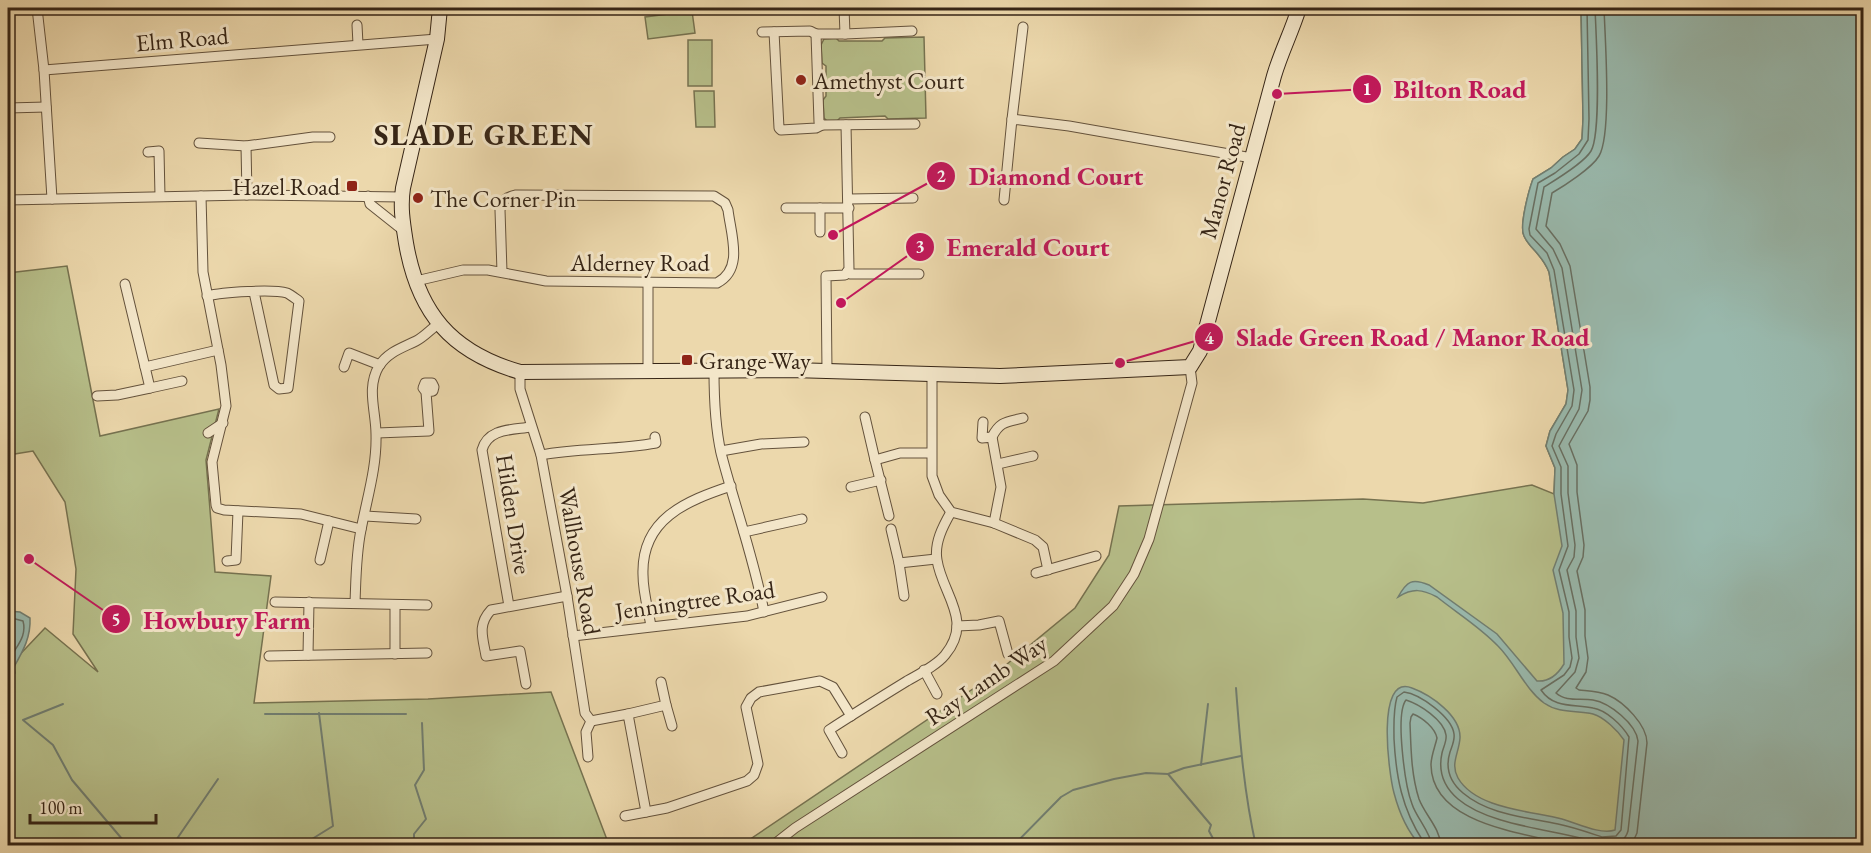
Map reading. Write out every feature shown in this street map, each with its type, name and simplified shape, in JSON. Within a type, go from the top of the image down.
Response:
[{"type":"street","points":[[37,8],[44,70],[52,199]]},
{"type":"street","points":[[440,8],[437,39],[402,197],[404,231],[416,281],[428,308],[438,324],[473,354],[520,372],[827,371],[1037,375],[1190,366]]},
{"type":"street","points":[[844,8],[845,34]]},
{"type":"street","name":"Manor Road","points":[[1162,494],[1192,384],[1190,366],[1200,351],[1282,48],[1299,8]]},
{"type":"street","points":[[357,25],[358,44]]},
{"type":"street","points":[[1004,200],[1023,27]]},
{"type":"street","points":[[762,32],[845,34],[912,31]]},
{"type":"street","points":[[774,32],[779,128],[785,130],[816,128],[822,125],[915,124]]},
{"type":"street","points":[[816,34],[819,122],[822,125]]},
{"type":"street","name":"Elm Road","points":[[44,70],[437,39]]},
{"type":"street","points":[[8,108],[46,107]]},
{"type":"street","points":[[1012,119],[1070,126],[1252,158]]},
{"type":"street","points":[[827,371],[826,276],[845,275],[849,269],[846,125]]},
{"type":"street","points":[[199,143],[246,146],[313,136],[330,137]]},
{"type":"street","points":[[246,146],[247,195]]},
{"type":"street","points":[[148,152],[159,151],[160,196]]},
{"type":"street","points":[[8,200],[247,195],[402,197]]},
{"type":"street","points":[[201,196],[203,272],[226,406],[212,460],[217,508],[287,513],[361,530]]},
{"type":"street","points":[[368,196],[370,204],[404,231]]},
{"type":"street","name":"Alderney Road","points":[[416,281],[463,270],[502,272],[546,281],[717,283],[725,279],[734,261],[728,210],[725,202],[720,198],[703,196],[507,196],[500,210],[502,272]]},
{"type":"street","points":[[786,208],[820,208],[849,203],[913,198]]},
{"type":"street","points":[[820,208],[820,232]]},
{"type":"street","points":[[847,272],[919,274]]},
{"type":"street","points":[[648,283],[648,371]]},
{"type":"street","points":[[125,284],[150,388]]},
{"type":"street","points":[[207,296],[218,293],[254,292],[288,293],[299,301],[288,388],[279,389],[274,385],[254,292]]},
{"type":"street","points":[[355,603],[361,530],[374,474],[376,433],[372,388],[380,365],[399,348],[419,340],[438,324]]},
{"type":"street","points":[[344,367],[350,349],[380,365]]},
{"type":"street","points":[[145,367],[218,350]]},
{"type":"street","points":[[714,371],[714,408],[721,452],[757,573],[764,612]]},
{"type":"street","name":"Wallhouse Road","points":[[520,372],[520,388],[541,455],[567,596],[585,713],[591,721],[586,732],[588,757]]},
{"type":"street","points":[[932,374],[932,476],[939,495],[951,512],[994,523],[1023,534],[1043,547],[1048,570]]},
{"type":"street","points":[[97,396],[119,394],[182,381]]},
{"type":"street","points":[[376,433],[429,435],[426,392]]},
{"type":"street","points":[[865,417],[889,516]]},
{"type":"street","points":[[994,523],[1001,487],[992,437],[997,427],[1023,418]]},
{"type":"street","points":[[983,422],[982,438],[992,437]]},
{"type":"street","points":[[208,433],[223,423]]},
{"type":"street","name":"Hilden Drive","points":[[509,606],[482,450],[485,441],[490,436],[499,432],[531,427]]},
{"type":"street","points":[[721,452],[761,444],[804,442]]},
{"type":"street","points":[[541,455],[578,449],[616,449],[656,443]]},
{"type":"street","points":[[875,460],[900,453],[932,453]]},
{"type":"street","points":[[998,464],[1033,456]]},
{"type":"street","points":[[851,487],[881,480]]},
{"type":"street","points":[[651,626],[643,575],[644,560],[654,533],[664,519],[680,506],[730,486]]},
{"type":"street","name":"Ray Lamb Way","points":[[772,846],[795,828],[1054,662],[1113,606],[1134,574],[1162,494]]},
{"type":"street","points":[[227,561],[236,560],[238,511]]},
{"type":"street","points":[[842,753],[829,730],[944,656],[952,643],[957,626],[956,609],[936,559],[943,526],[951,512]]},
{"type":"street","points":[[365,516],[416,519]]},
{"type":"street","points":[[744,532],[802,520]]},
{"type":"street","points":[[320,560],[329,521]]},
{"type":"street","points":[[891,529],[904,596]]},
{"type":"street","points":[[1036,573],[1096,556]]},
{"type":"street","points":[[899,563],[936,559]]},
{"type":"street","points":[[526,684],[520,651],[486,656],[482,628],[484,617],[491,610],[567,596]]},
{"type":"street","name":"Jenningtree Road","points":[[573,636],[764,612],[822,597]]},
{"type":"street","points":[[275,602],[427,605]]},
{"type":"street","points":[[308,655],[309,602]]},
{"type":"street","points":[[395,605],[395,654]]},
{"type":"street","points":[[957,626],[999,621],[1008,654]]},
{"type":"street","points":[[270,656],[427,653]]},
{"type":"street","points":[[924,670],[937,694]]},
{"type":"street","points":[[625,816],[667,808],[747,781],[754,775],[758,764],[746,707],[751,698],[759,692],[820,681],[833,687],[851,716]]},
{"type":"street","points":[[661,682],[672,726]]},
{"type":"street","points":[[591,721],[666,705]]},
{"type":"street","points":[[628,714],[645,812]]},
{"type":"green space","points":[[1581,8],[1734,845],[740,846],[995,674],[1075,608],[1109,555],[1119,506],[1363,499],[1423,503],[1532,485],[1554,494],[1555,468],[1546,446],[1550,431],[1566,404],[1568,390],[1549,272],[1524,236],[1523,224],[1533,179],[1575,149],[1582,139]]},
{"type":"green space","points":[[692,11],[695,33],[648,39],[645,17]]},
{"type":"green space","points":[[924,37],[926,118],[888,119],[885,116],[840,118],[836,122],[827,121],[824,118],[826,66],[822,63],[821,45],[824,39],[882,41],[885,38]]},
{"type":"green space","points":[[688,40],[712,40],[712,86],[688,86]]},
{"type":"green space","points":[[694,91],[714,91],[715,127],[696,127]]},
{"type":"green space","points":[[67,266],[100,436],[219,409],[206,460],[215,572],[271,576],[254,703],[428,699],[551,692],[609,845],[8,845],[8,667],[45,628],[98,672],[73,634],[76,569],[65,502],[33,451],[8,455],[8,273]]},
{"type":"water","points":[[1581,8],[1863,8],[1863,845],[1420,845],[1407,827],[1398,807],[1390,767],[1387,728],[1393,696],[1400,687],[1412,688],[1436,701],[1456,722],[1460,738],[1455,763],[1456,773],[1466,788],[1477,796],[1505,807],[1562,819],[1596,830],[1615,830],[1624,740],[1618,733],[1606,721],[1593,714],[1562,710],[1544,703],[1531,691],[1491,639],[1437,597],[1418,591],[1408,592],[1398,597],[1410,582],[1429,585],[1497,634],[1537,681],[1553,677],[1564,664],[1563,613],[1553,570],[1562,546],[1554,494],[1555,468],[1546,446],[1550,431],[1566,404],[1568,390],[1549,272],[1524,236],[1523,224],[1533,179],[1575,149],[1582,139]]},
{"type":"water","points":[[8,611],[20,612],[30,618],[26,644],[14,667],[15,673],[8,683]]},
{"type":"waterway","points":[[1236,688],[1245,787],[1256,846]]},
{"type":"waterway","points":[[63,704],[23,720],[53,745],[72,780],[128,846]]},
{"type":"waterway","points":[[1201,765],[1208,704]]},
{"type":"waterway","points":[[285,846],[312,839],[333,826],[319,713]]},
{"type":"waterway","points":[[265,714],[406,714]]},
{"type":"waterway","points":[[414,846],[414,834],[426,819],[415,785],[424,770],[422,723]]},
{"type":"waterway","points":[[1013,846],[1061,797],[1073,790],[1146,773],[1168,774],[1184,768],[1241,756]]},
{"type":"waterway","points":[[1168,774],[1211,825],[1209,831],[1217,846]]},
{"type":"waterway","points":[[172,846],[218,779]]},
{"type":"place","name":"Amethyst Court","points":[[801,80]]},
{"type":"place","name":"Bilton Road","points":[[1277,94]]},
{"type":"place","name":"Hazel Road","points":[[352,186]]},
{"type":"place","name":"The Corner Pin","points":[[418,198]]},
{"type":"place","name":"Diamond Court","points":[[833,235]]},
{"type":"place","name":"Emerald Court","points":[[841,303]]},
{"type":"place","name":"Grange Way","points":[[687,360]]},
{"type":"place","name":"Slade Green Road / Manor Road","points":[[1120,363]]},
{"type":"place","name":"Howbury Farm","points":[[29,559]]},
{"type":"district","name":"SLADE GREEN","points":[[484,134]]}]
